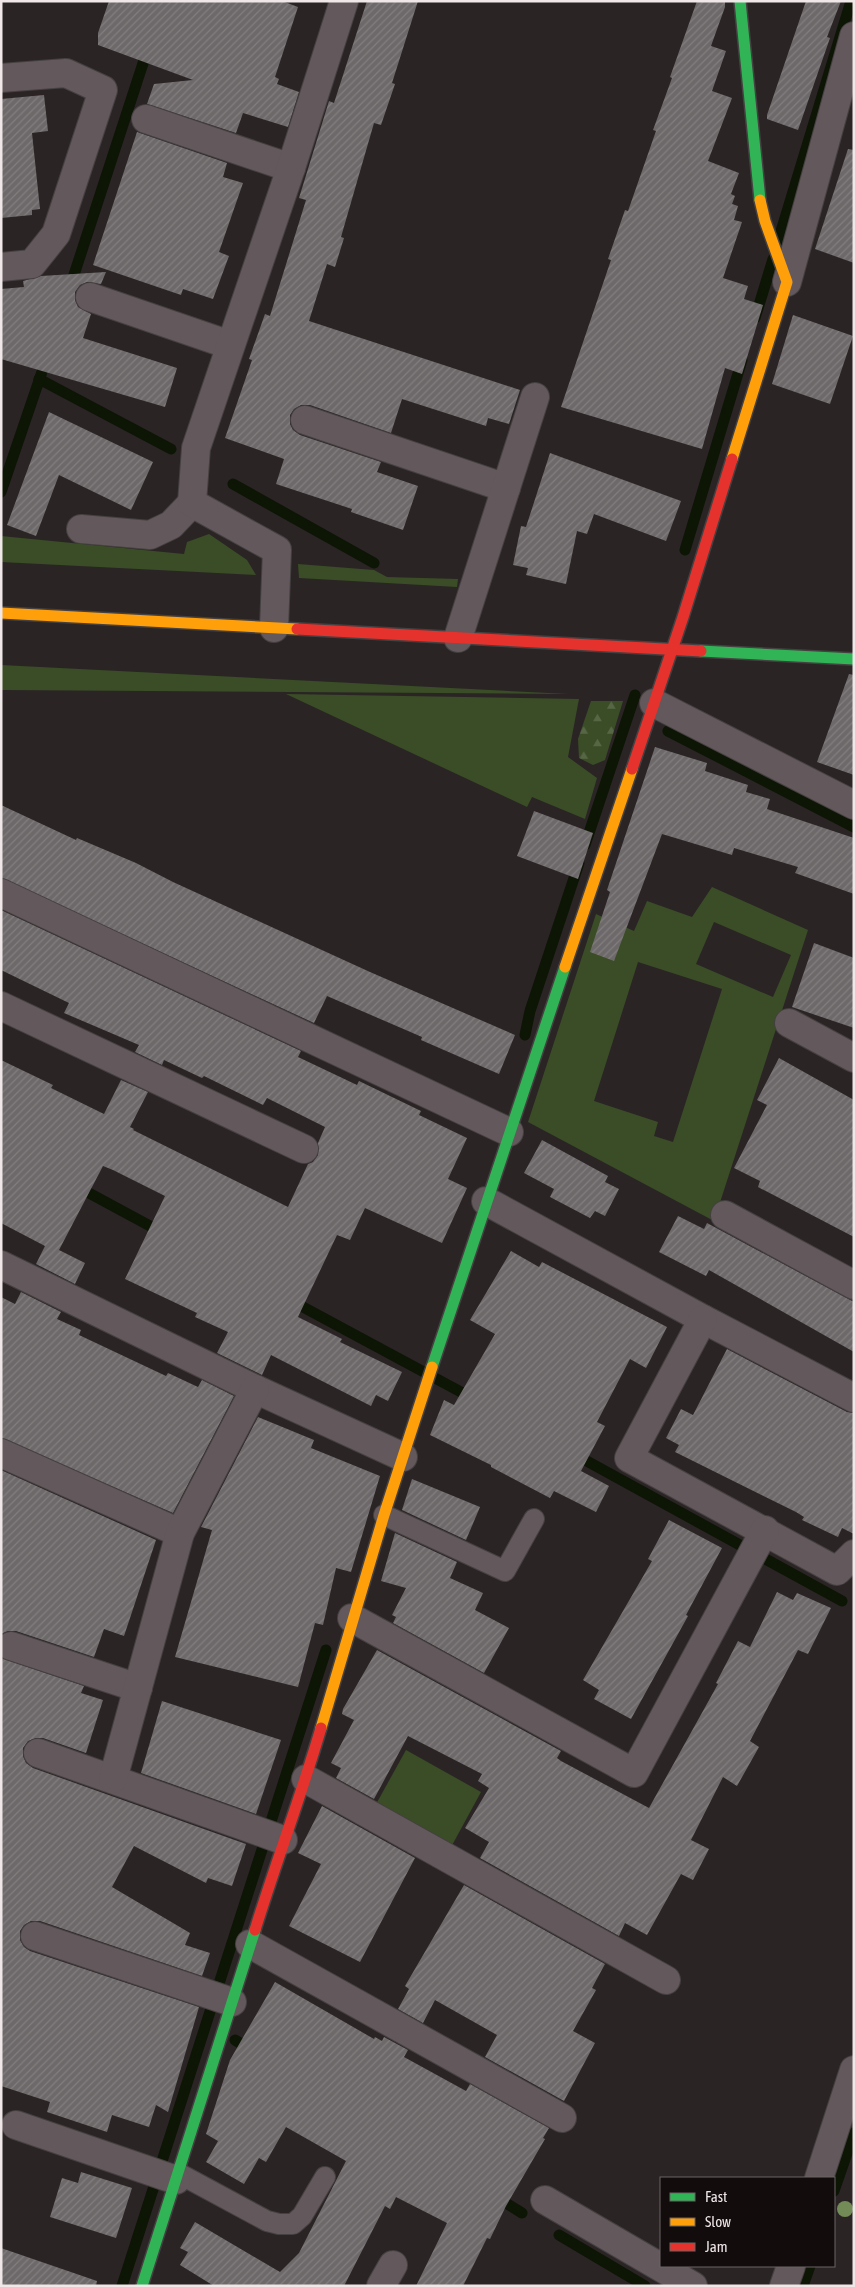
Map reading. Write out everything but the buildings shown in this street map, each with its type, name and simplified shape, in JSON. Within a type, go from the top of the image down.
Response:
[{"type":"street","points":[[82,529],[150,535],[171,526],[192,503],[196,448],[291,168],[344,1]]},
{"type":"street","points":[[740,1],[758,189],[765,221],[783,271]]},
{"type":"street","points":[[145,2284],[167,2175],[220,1998],[250,1944],[271,1835],[306,1779],[352,1618],[384,1515],[508,1132],[673,649],[783,271],[854,36]]},
{"type":"street","points":[[1,78],[66,74],[103,90],[56,234],[32,264],[1,267]]},
{"type":"street","points":[[146,120],[291,168]]},
{"type":"street","points":[[90,297],[230,344]]},
{"type":"street","points":[[458,638],[535,398]]},
{"type":"street","points":[[305,420],[506,488]]},
{"type":"street","points":[[192,503],[276,550],[274,628]]},
{"type":"street","points":[[1,613],[854,659]]},
{"type":"street","points":[[654,703],[854,805]]},
{"type":"street","points":[[1,893],[508,1132]]},
{"type":"street","points":[[1,1006],[304,1149]]},
{"type":"street","points":[[789,1023],[854,1058]]},
{"type":"street","points":[[486,1201],[703,1319],[854,1398]]},
{"type":"street","points":[[725,1215],[854,1285]]},
{"type":"street","points":[[1,1265],[255,1389],[403,1456]]},
{"type":"street","points":[[703,1319],[629,1458],[756,1547],[837,1571],[854,1554]]},
{"type":"street","points":[[113,1779],[180,1534],[255,1389]]},
{"type":"street","points":[[1,1453],[180,1534]]},
{"type":"street","points":[[352,1618],[634,1773],[756,1547]]},
{"type":"street","points":[[11,1646],[138,1688]]},
{"type":"street","points":[[38,1753],[271,1835]]},
{"type":"street","points":[[306,1779],[666,1980]]},
{"type":"street","points":[[35,1936],[220,1998]]},
{"type":"street","points":[[250,1944],[562,2118]]},
{"type":"street","points":[[819,2177],[854,2070]]},
{"type":"street","points":[[16,2125],[167,2175]]},
{"type":"street","points":[[544,2200],[660,2267]]},
{"type":"street","points":[[660,2267],[693,2286]]},
{"type":"street","points":[[784,2286],[791,2267]]},
{"type":"lane","points":[[384,1515],[505,1571],[534,1519]]},
{"type":"lane","points":[[167,2175],[267,2221],[279,2224],[293,2224],[302,2216],[325,2177]]},
{"type":"green space","points":[[209,534],[247,560],[256,575],[1,562],[1,536],[184,554],[187,542]]},
{"type":"green space","points":[[298,564],[374,570],[387,577],[458,579],[457,587],[299,578]]},
{"type":"green space","points":[[1,665],[569,694],[1,690]]},
{"type":"green space","points":[[286,694],[579,699],[568,757],[597,778],[585,819],[532,797],[527,807]]},
{"type":"green space","points":[[591,701],[623,701],[605,760],[593,765],[579,758],[578,739]]},
{"type":"green space","points":[[712,887],[808,930],[714,1221],[528,1122],[596,914],[634,931],[647,901],[692,917]],"holes":[[[714,922],[791,955],[773,997],[696,964]],[[638,962],[722,989],[673,1142],[654,1136],[658,1122],[594,1101]]]},
{"type":"green space","points":[[406,1750],[481,1792],[450,1849],[375,1806]]},
{"type":"waterway","points":[[778,241],[851,1]]},
{"type":"waterway","points":[[70,287],[148,48]]},
{"type":"waterway","points":[[755,318],[773,259]]},
{"type":"waterway","points":[[1,492],[47,357]]},
{"type":"waterway","points":[[685,550],[742,360]]},
{"type":"waterway","points":[[39,379],[171,449]]},
{"type":"waterway","points":[[233,484],[374,563]]},
{"type":"waterway","points":[[585,845],[635,695]]},
{"type":"waterway","points":[[668,731],[854,827]]},
{"type":"waterway","points":[[525,1035],[530,1011],[579,863]]},
{"type":"waterway","points":[[76,1186],[163,1233]]},
{"type":"waterway","points":[[290,1300],[474,1399]]},
{"type":"waterway","points":[[574,1454],[842,1601]]},
{"type":"waterway","points":[[122,2286],[326,1650]]},
{"type":"waterway","points":[[235,2040],[253,2051]]},
{"type":"waterway","points":[[835,2188],[854,2133]]},
{"type":"waterway","points":[[496,2197],[522,2213]]},
{"type":"waterway","points":[[559,2235],[645,2286]]},
{"type":"waterway","points":[[803,2286],[810,2267]]},
{"type":"traffic: fast","points":[[740,1],[760,200]]},
{"type":"traffic: fast","points":[[701,651],[854,659]]},
{"type":"traffic: fast","points":[[432,1367],[565,967]]},
{"type":"traffic: fast","points":[[142,2286],[255,1930]]},
{"type":"traffic: slow","points":[[732,459],[787,282],[765,221],[760,200]]},
{"type":"traffic: slow","points":[[1,613],[297,629]]},
{"type":"traffic: slow","points":[[565,967],[632,769]]},
{"type":"traffic: slow","points":[[321,1728],[384,1515],[432,1367]]},
{"type":"traffic: jam","points":[[632,769],[683,617],[732,459]]},
{"type":"traffic: jam","points":[[297,629],[701,651]]},
{"type":"traffic: jam","points":[[255,1930],[321,1728]]}]
